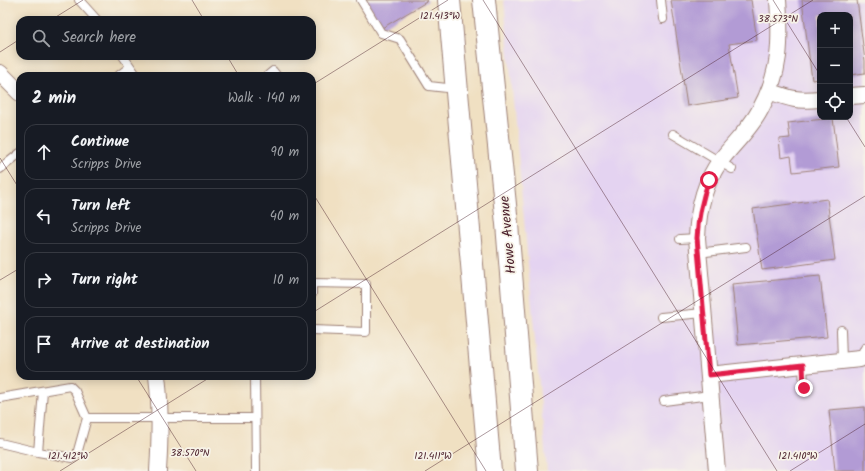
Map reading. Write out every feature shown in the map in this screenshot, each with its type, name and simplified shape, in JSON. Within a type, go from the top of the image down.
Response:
[{"type":"main road","points":[[449,0],[490,471]]},
{"type":"main road","name":"Howe Avenue","points":[[484,0],[507,224],[527,471]]},
{"type":"street","points":[[717,471],[703,313],[698,246],[698,222],[702,200],[709,180],[726,165],[760,110],[769,90],[778,56],[780,34],[778,0]]},
{"type":"street","points":[[0,73],[16,89]]},
{"type":"street","points":[[769,90],[793,100],[803,101],[817,99]]},
{"type":"street","points":[[853,96],[865,95]]},
{"type":"street","points":[[709,375],[842,361],[863,356]]},
{"type":"street","points":[[157,380],[160,418],[158,471]]},
{"type":"lane","points":[[79,0],[93,16]]},
{"type":"lane","points":[[361,0],[381,34],[400,39],[429,86],[457,89]]},
{"type":"lane","points":[[661,0],[663,19]]},
{"type":"lane","points":[[126,60],[134,72]]},
{"type":"lane","points":[[123,72],[130,67]]},
{"type":"lane","points":[[672,134],[726,165]]},
{"type":"lane","points":[[0,168],[16,156]]},
{"type":"lane","points":[[680,239],[698,246],[746,247]]},
{"type":"lane","points":[[316,283],[366,284],[366,332],[316,330]]},
{"type":"lane","points":[[661,317],[703,313]]},
{"type":"lane","points":[[841,330],[842,361]]},
{"type":"lane","points":[[803,365],[804,388]]},
{"type":"lane","points":[[255,380],[256,471]]},
{"type":"lane","points":[[0,398],[70,386],[75,391],[87,418],[77,454],[73,458],[0,443]]},
{"type":"lane","points":[[38,452],[42,391]]},
{"type":"lane","points":[[664,401],[710,395]]},
{"type":"lane","points":[[87,418],[255,418]]},
{"type":"shaded area","points":[[504,0],[865,0],[865,471],[547,471]]},
{"type":"building","points":[[365,0],[427,0],[428,1],[382,28]]},
{"type":"building","points":[[671,0],[751,0],[757,40],[729,44],[738,98],[687,106]]},
{"type":"building","points":[[802,0],[857,0],[865,61],[865,73],[853,75],[853,12],[817,12],[817,79],[812,80]]},
{"type":"building","points":[[817,120],[833,120],[839,167],[793,172],[791,156],[781,158],[779,139],[790,138],[788,123]]},
{"type":"building","points":[[827,199],[835,260],[762,270],[753,209]]},
{"type":"building","points":[[820,276],[827,337],[738,345],[732,284]]},
{"type":"building","points":[[865,407],[865,471],[835,471],[829,410]]},
{"type":"route","points":[[709,180],[702,200],[697,238],[709,375],[803,365],[804,388]]}]
